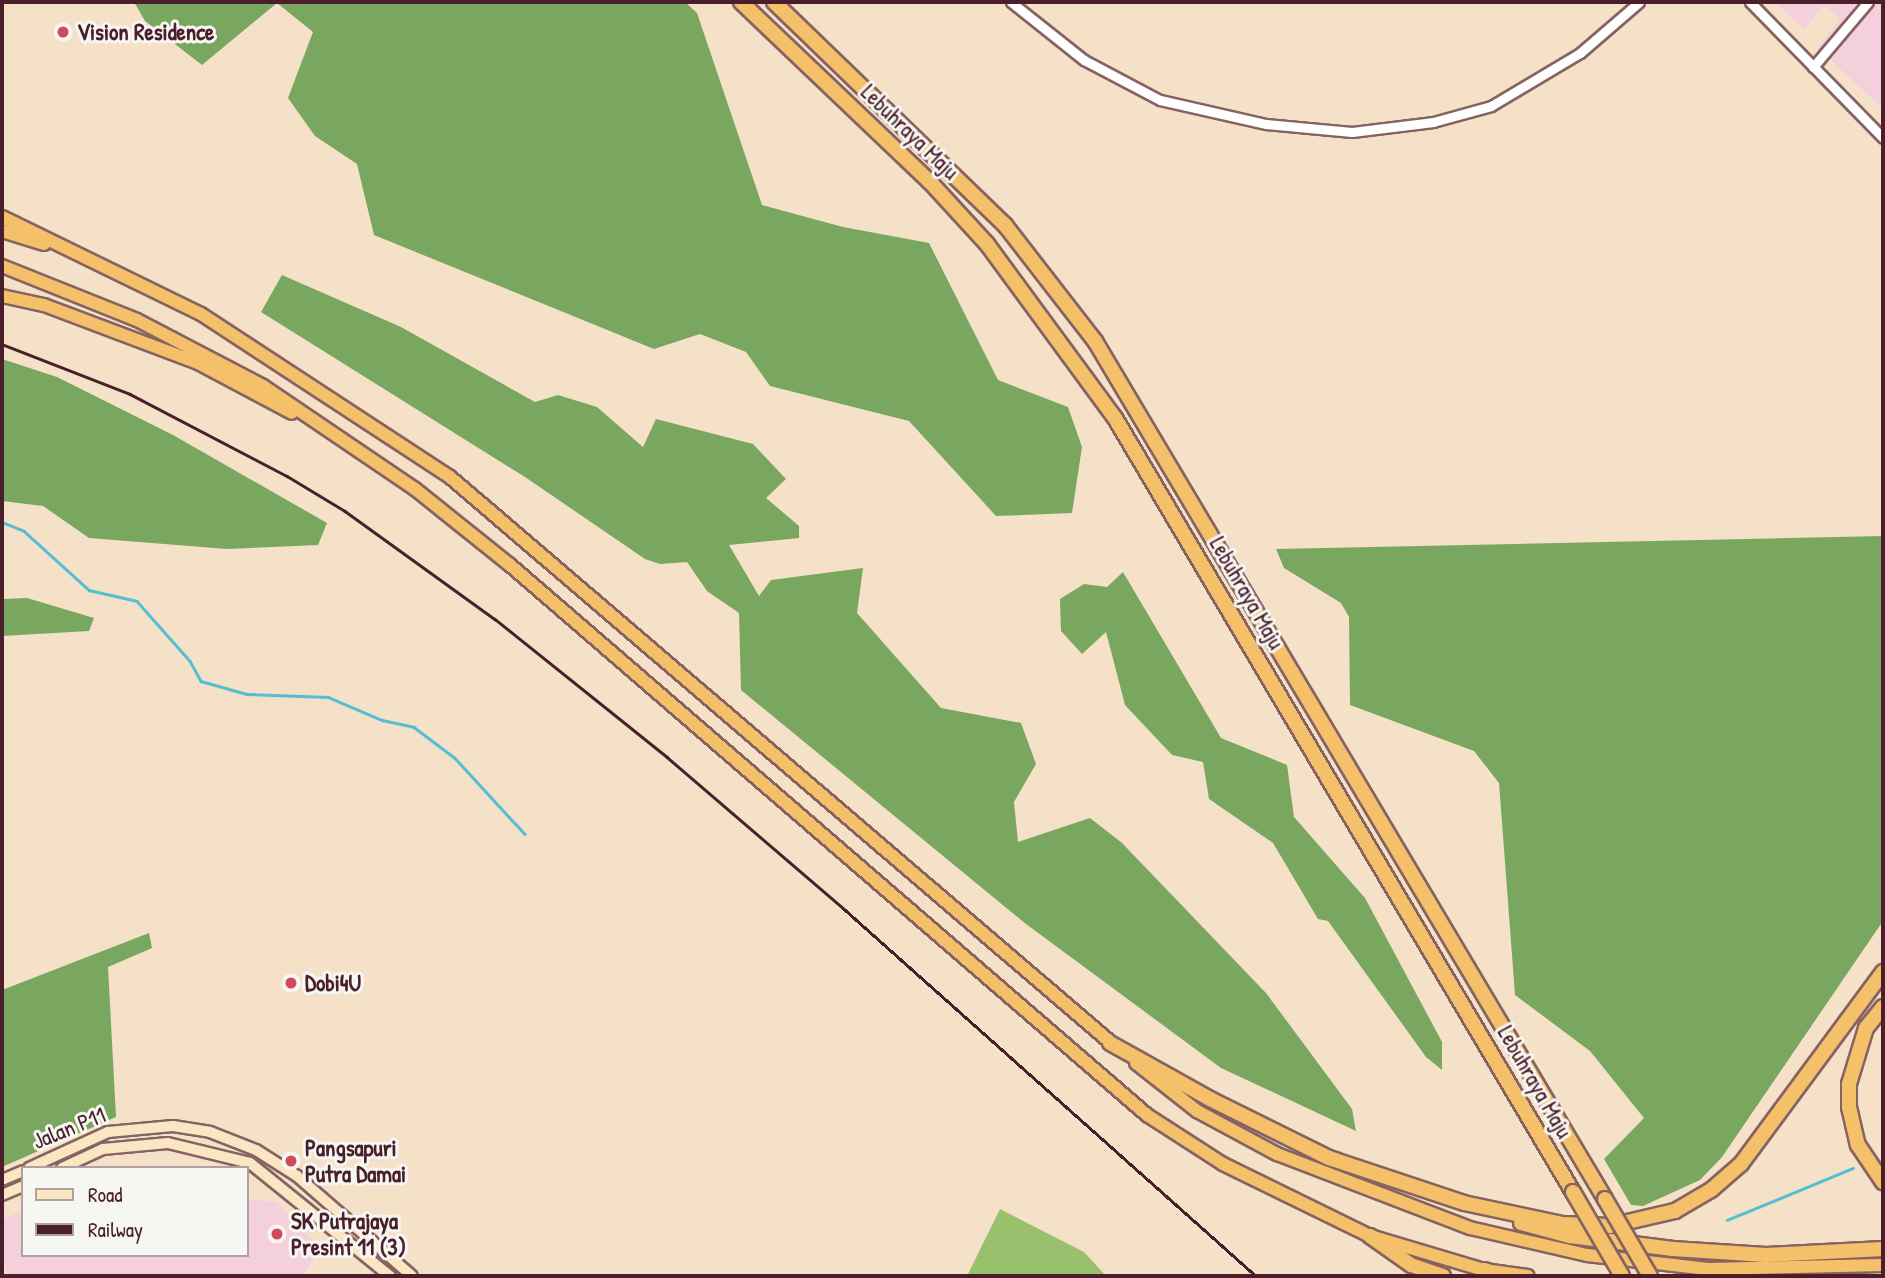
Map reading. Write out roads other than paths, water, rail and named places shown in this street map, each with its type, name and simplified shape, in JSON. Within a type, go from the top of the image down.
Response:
[{"type":"highway","name":"Lebuhraya Maju","points":[[741,2],[930,182],[987,244],[1101,397],[1142,459],[1622,1276]]},
{"type":"highway","name":"Lebuhraya Maju","points":[[774,2],[1005,225],[1095,341],[1650,1276]]},
{"type":"highway","points":[[2,217],[201,314],[274,358],[450,477],[1110,1043],[1197,1111],[1277,1154],[1470,1228],[1587,1255],[1708,1269],[1883,1265]]},
{"type":"highway","points":[[2,231],[88,257]]},
{"type":"highway","points":[[2,265],[188,346],[263,386],[355,446],[476,536],[1147,1115],[1223,1164],[1370,1236],[1411,1265],[1443,1276]]},
{"type":"highway","points":[[2,296],[44,305],[198,363],[355,446]]},
{"type":"highway","points":[[1464,1203],[1587,1226],[1610,1226],[1675,1211],[1712,1190],[1741,1164],[1883,972]]},
{"type":"highway","points":[[1883,1006],[1866,1028],[1849,1084],[1849,1107],[1858,1145],[1883,1182]]},
{"type":"highway","points":[[1110,1043],[1210,1100],[1329,1158],[1542,1230],[1673,1249],[1766,1255],[1883,1250]]},
{"type":"highway","points":[[1370,1236],[1504,1276]]},
{"type":"highway","points":[[1484,1270],[1528,1276]]},
{"type":"main road","name":"Jalan P11","points":[[33,1166],[108,1132],[173,1126],[210,1132],[256,1150],[297,1177],[412,1276]]},
{"type":"main road","name":"Jalan P11","points":[[66,1166],[103,1149],[168,1143],[250,1163],[390,1276]]},
{"type":"main road","name":"Jalan P11","points":[[2,1180],[21,1172]]},
{"type":"main road","points":[[2,1195],[21,1186]]},
{"type":"street","points":[[1011,2],[1084,60],[1160,100],[1266,124],[1361,132],[1433,122],[1491,106],[1580,53],[1639,2]]},
{"type":"street","points":[[1750,2],[1883,138]]},
{"type":"street","points":[[1813,67],[1868,2]]},
{"type":"waterway","points":[[2,522],[24,531],[89,590],[137,601],[190,661],[201,681],[247,694],[328,697],[382,720],[414,727],[455,758],[525,834]]},
{"type":"waterway","points":[[1727,1220],[1853,1168]]},
{"type":"railway","points":[[2,344],[130,394],[287,476],[345,511],[495,619],[667,757],[843,908],[1256,1276]]},
{"type":"place","name":"Vision Residence","points":[[63,32]]},
{"type":"place","name":"Dobi4U","points":[[291,983]]},
{"type":"place","name":"Pangsapuri Putra Damai","points":[[291,1161]]},
{"type":"place","name":"SK Putrajaya Presint 11 (3)","points":[[277,1234]]}]
